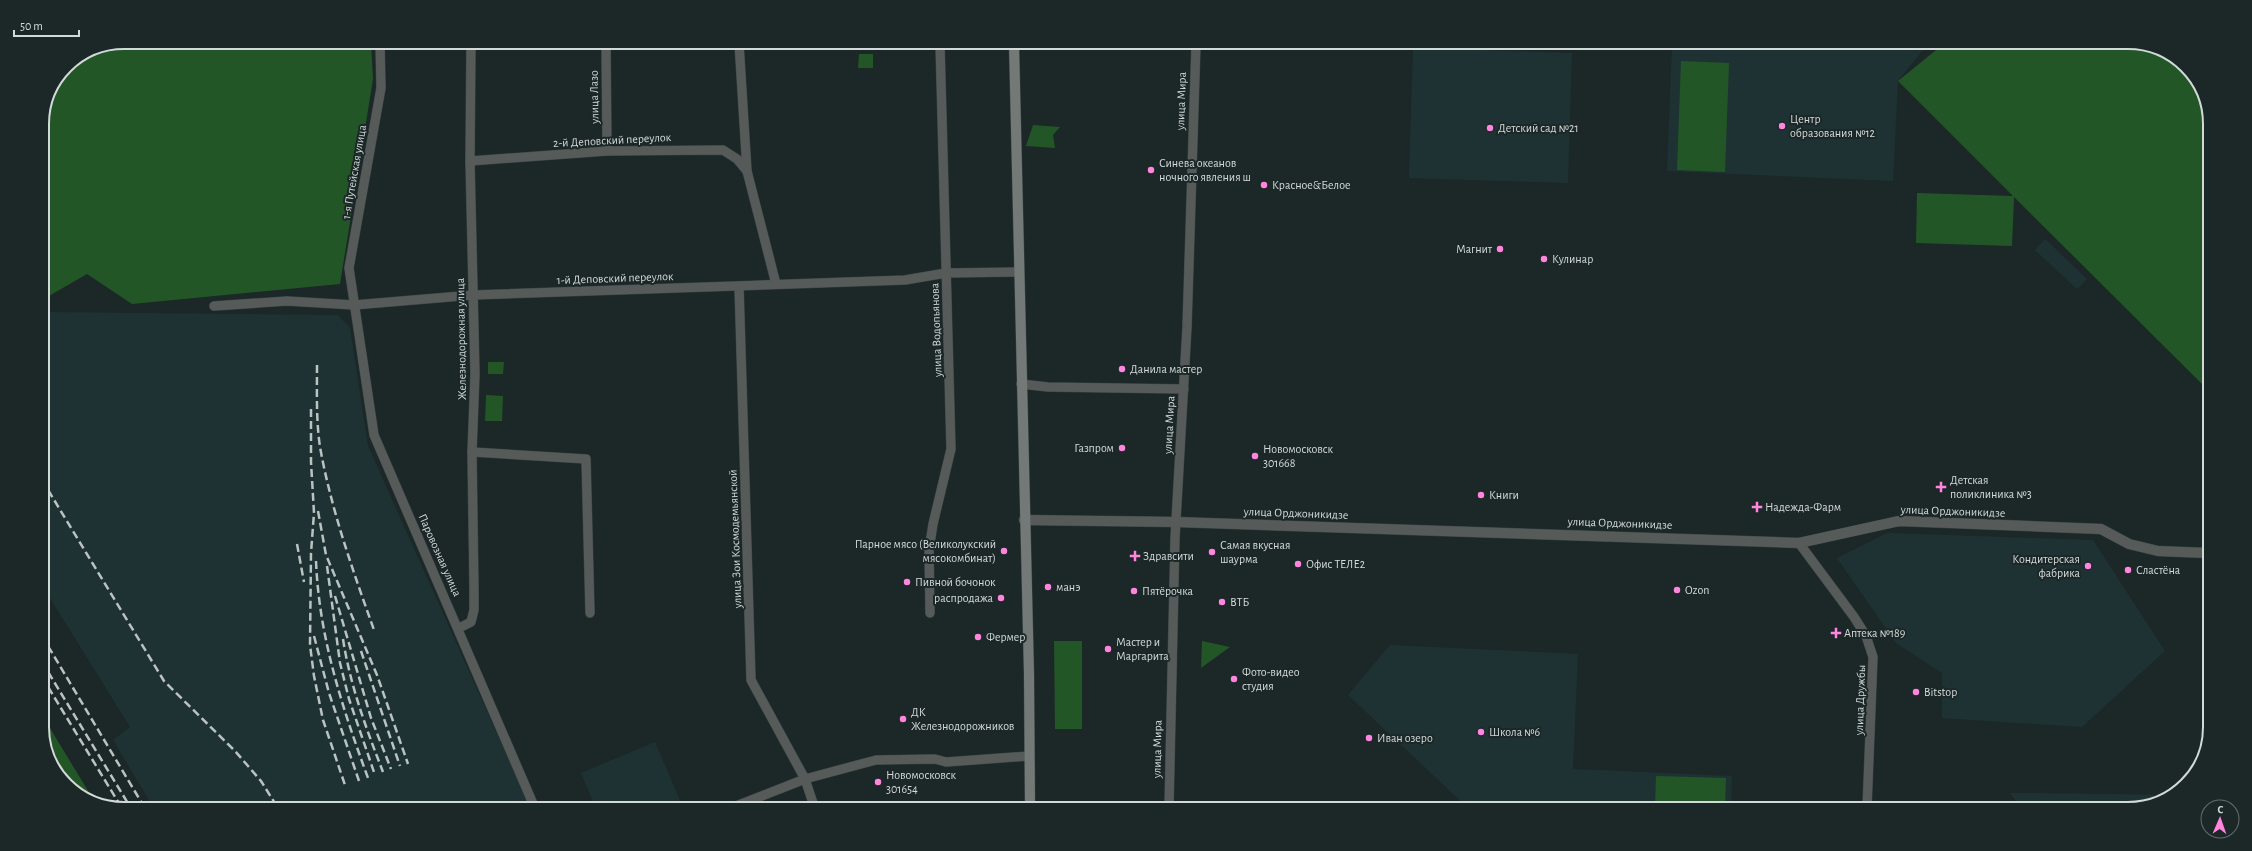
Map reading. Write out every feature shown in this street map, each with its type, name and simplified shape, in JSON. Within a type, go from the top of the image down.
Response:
[{"type":"main road","points":[[1014,49],[1030,802]]},
{"type":"street","name":"1-я Путейская улица","points":[[354,305],[349,268],[381,88],[380,49]]},
{"type":"street","name":"Железнодорожная улица","points":[[459,628],[471,622],[474,610],[472,452],[475,374],[470,161],[471,49]]},
{"type":"street","name":"улица Лазо","points":[[606,49],[607,151]]},
{"type":"street","points":[[739,49],[747,171],[776,284]]},
{"type":"street","name":"улица Водопьянова","points":[[930,613],[929,550],[933,524],[951,449],[940,49]]},
{"type":"street","name":"улица Мира","points":[[1168,802],[1177,522],[1184,389],[1196,49]]},
{"type":"street","name":"2-й Деповский переулок","points":[[470,161],[607,151],[723,150],[737,158],[747,171]]},
{"type":"street","name":"1-й Деповский переулок","points":[[214,306],[287,301],[354,305],[473,295],[905,280],[946,274],[1018,272]]},
{"type":"street","name":"улица Зои Космодемьянской","points":[[739,286],[752,680],[805,779],[813,802]]},
{"type":"street","name":"Паровозная улица","points":[[354,305],[374,435],[459,628],[532,802]]},
{"type":"street","points":[[1021,384],[1048,387],[1184,389]]},
{"type":"street","points":[[472,452],[586,459],[590,613]]},
{"type":"street","name":"улица Орджоникидзе","points":[[1024,520],[1177,522],[1799,543],[1899,521],[2101,529],[2129,544],[2151,549],[2203,553]]},
{"type":"street","name":"улица Дружбы","points":[[1799,543],[1854,617],[1866,636],[1873,657],[1867,802]]},
{"type":"street","points":[[746,802],[805,779],[876,760],[935,759],[946,762],[1029,756]]},
{"type":"shaded area","name":"Детский сад №21","points":[[1413,49],[1572,53],[1568,183],[1409,178]]},
{"type":"shaded area","name":"Центр образования №12","points":[[1672,49],[1924,49],[1898,81],[1893,181],[1667,171]]},
{"type":"shaded area","points":[[2045,239],[2087,279],[2077,289],[2035,250]]},
{"type":"shaded area","points":[[49,312],[338,315],[350,328],[368,446],[528,802],[150,802],[113,740],[130,727],[49,596]]},
{"type":"shaded area","name":"Кондитерская фабрика","points":[[1887,533],[2093,540],[2165,651],[2082,727],[1942,718],[1942,673],[1896,643],[1837,558]]},
{"type":"shaded area","name":"Школа №6","points":[[1390,645],[1578,654],[1573,769],[1732,776],[1731,802],[1462,802],[1348,695]]},
{"type":"shaded area","points":[[655,742],[681,802],[593,802],[581,773]]},
{"type":"shaded area","points":[[2010,793],[2159,795],[2142,801],[2128,802],[2017,802]]},
{"type":"green space","points":[[124,49],[371,49],[373,79],[340,284],[132,304],[87,274],[49,296],[50,110],[55,95],[62,82],[71,71],[82,62],[95,55],[110,50]]},
{"type":"green space","points":[[1937,49],[2133,49],[2142,50],[2161,57],[2181,71],[2195,91],[2202,110],[2203,119],[2203,385],[2014,197],[2012,246],[1916,243],[1917,193],[2013,196],[1898,81]]},
{"type":"green space","points":[[859,54],[873,54],[873,68],[858,68]]},
{"type":"green space","points":[[1681,61],[1729,63],[1725,172],[1677,170]]},
{"type":"green space","points":[[1033,125],[1060,127],[1053,135],[1055,148],[1026,146]]},
{"type":"green space","points":[[488,362],[504,362],[503,374],[488,374]]},
{"type":"green space","points":[[486,395],[503,396],[502,421],[485,421]]},
{"type":"green space","points":[[1054,641],[1082,641],[1082,729],[1055,729]]},
{"type":"green space","points":[[1202,641],[1230,647],[1201,668]]},
{"type":"green space","points":[[49,727],[89,793],[71,780],[59,764],[52,746]]},
{"type":"green space","points":[[1656,776],[1726,778],[1725,802],[1655,802]]},
{"type":"railway","points":[[317,365],[317,406],[320,447],[336,517],[374,630]]},
{"type":"railway","points":[[311,409],[311,462],[314,513],[311,553],[310,645],[314,676],[323,720],[345,785]]},
{"type":"railway","points":[[49,492],[164,681],[235,751],[261,781],[274,802]]},
{"type":"railway","points":[[318,511],[326,555],[377,675],[408,764]]},
{"type":"railway","points":[[297,544],[304,582]]},
{"type":"railway","points":[[316,561],[322,617],[333,671],[349,725],[368,778]]},
{"type":"railway","points":[[327,566],[340,663],[349,699],[375,775]]},
{"type":"railway","points":[[335,596],[371,718],[391,769]]},
{"type":"railway","points":[[314,636],[329,693],[359,781]]},
{"type":"railway","points":[[343,639],[354,690],[383,772]]},
{"type":"railway","points":[[49,648],[141,802]]},
{"type":"railway","points":[[361,651],[400,766]]},
{"type":"railway","points":[[49,674],[127,802]]},
{"type":"railway","points":[[49,688],[118,801]]},
{"type":"place","name":"Центр образования №12","points":[[1782,126]]},
{"type":"place","name":"Детский сад №21","points":[[1490,128]]},
{"type":"place","name":"Синева океанов ночного явления ш","points":[[1151,170]]},
{"type":"place","name":"Красное&Белое","points":[[1264,185]]},
{"type":"place","name":"Магнит","points":[[1500,249]]},
{"type":"place","name":"Кулинар","points":[[1544,259]]},
{"type":"place","name":"Данила мастер","points":[[1122,369]]},
{"type":"place","name":"Газпром","points":[[1122,448]]},
{"type":"place","name":"Новомосковск 301668","points":[[1255,456]]},
{"type":"place","name":"Детская поликлиника №3","points":[[1941,487]]},
{"type":"place","name":"Книги","points":[[1481,495]]},
{"type":"place","name":"Надежда-Фарм","points":[[1757,507]]},
{"type":"place","name":"Парное мясо (Великолукский мясокомбинат)","points":[[1004,551]]},
{"type":"place","name":"Самая вкусная шаурма","points":[[1212,552]]},
{"type":"place","name":"Здравсити","points":[[1135,556]]},
{"type":"place","name":"Офис ТЕЛЕ2","points":[[1298,564]]},
{"type":"place","name":"Кондитерская фабрика","points":[[2088,566]]},
{"type":"place","name":"Сластёна","points":[[2128,570]]},
{"type":"place","name":"Пивной бочонок","points":[[907,582]]},
{"type":"place","name":"манэ","points":[[1048,587]]},
{"type":"place","name":"Ozon","points":[[1677,590]]},
{"type":"place","name":"Пятёрочка","points":[[1134,591]]},
{"type":"place","name":"распродажа","points":[[1001,598]]},
{"type":"place","name":"ВТБ","points":[[1222,602]]},
{"type":"place","name":"Аптека №189","points":[[1836,633]]},
{"type":"place","name":"Фермер","points":[[978,637]]},
{"type":"place","name":"Мастер и Маргарита","points":[[1108,649]]},
{"type":"place","name":"Фото-видео студия","points":[[1234,679]]},
{"type":"place","name":"Bitstop","points":[[1916,692]]},
{"type":"place","name":"ДК Железнодорожников","points":[[903,719]]},
{"type":"place","name":"Школа №6","points":[[1481,732]]},
{"type":"place","name":"Иван озеро","points":[[1369,738]]},
{"type":"place","name":"Новомосковск 301654","points":[[878,782]]}]
